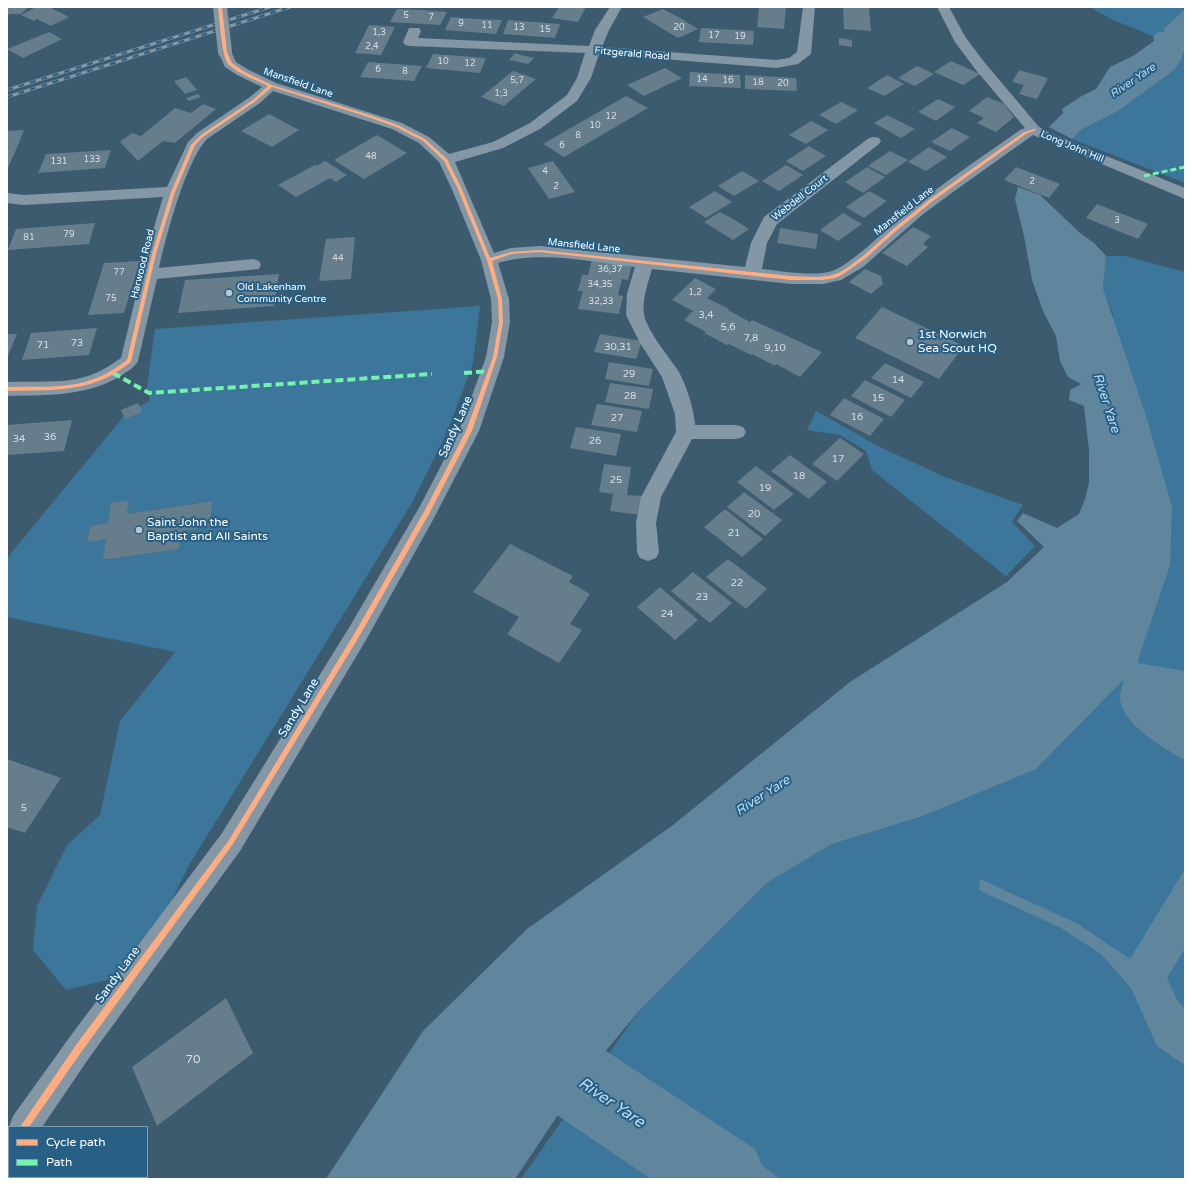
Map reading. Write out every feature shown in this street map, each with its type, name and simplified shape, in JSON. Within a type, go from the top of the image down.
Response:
[{"type":"street","name":"Mansfield Lane","points":[[220,7],[225,52],[230,64],[242,72],[271,86],[397,126],[424,140],[446,160],[459,187],[489,260],[511,253],[540,251],[791,278],[823,278],[839,274],[872,249],[902,223],[1025,133],[1040,134]]},
{"type":"street","points":[[446,160],[498,145],[535,126],[572,98],[584,78],[602,30],[616,7]]},
{"type":"street","name":"Fitzgerald Road","points":[[410,42],[593,51],[776,64],[793,61],[804,54],[809,7]]},
{"type":"street","name":"Long John Hill","points":[[943,7],[960,39],[980,66],[1040,134],[1185,194]]},
{"type":"street","name":"Harwood Road","points":[[7,389],[93,382],[113,373],[130,361],[154,254],[173,192],[193,145],[202,136],[255,100],[271,86]]},
{"type":"street","name":"Webdell Court","points":[[752,274],[759,243],[770,221],[874,141]]},
{"type":"street","points":[[7,198],[24,200],[173,192]]},
{"type":"street","name":"Sandy Lane","points":[[25,1126],[79,1048],[231,842],[358,634],[427,512],[469,431],[495,358],[501,322],[500,299],[489,260]]},
{"type":"street","points":[[645,263],[636,294],[635,315],[646,338],[671,375],[685,414],[686,432],[651,497],[646,523],[648,552]]},
{"type":"street","points":[[150,274],[253,265]]},
{"type":"street","points":[[686,432],[736,432]]},
{"type":"shaded area","points":[[1090,7],[1185,7],[1185,9],[1164,28],[1166,30],[1163,32],[1159,31],[1153,36],[1113,20]]},
{"type":"shaded area","points":[[1185,52],[1185,183],[1072,139],[1081,130],[1118,111]]},
{"type":"shaded area","points":[[1106,256],[1125,256],[1185,272],[1185,1179],[521,1179],[638,1012],[767,883],[832,844],[920,817],[1134,669],[1113,315],[1103,288]]},
{"type":"shaded area","points":[[480,306],[473,363],[448,430],[413,501],[189,865],[136,973],[66,990],[33,950],[37,906],[67,845],[100,815],[120,721],[175,652],[7,617],[7,558],[124,416],[121,410],[138,403],[140,406],[150,401],[147,387],[155,329]],"holes":[[[129,500],[127,514],[211,501],[210,527],[181,531],[179,549],[104,560],[106,539],[87,541],[90,526],[108,523]]]},
{"type":"shaded area","points":[[816,411],[880,447],[945,477],[1023,505],[1012,522],[1035,546],[1006,576],[872,470],[866,451],[840,435],[807,430]]},
{"type":"water","points":[[1185,9],[1185,52],[1174,70],[1118,111],[1081,130],[1072,139],[1049,127],[1063,113],[1062,109],[1080,97],[1096,89],[1110,67],[1133,56],[1154,41],[1153,36],[1159,31],[1163,32],[1165,30],[1163,29]]},
{"type":"water","points":[[1018,187],[1040,195],[1079,232],[1094,243],[1106,256],[1103,288],[1147,419],[1172,507],[1170,565],[1137,663],[1185,671],[1185,760],[1145,735],[1128,717],[1122,708],[1120,698],[1123,680],[1036,769],[920,817],[832,844],[767,883],[638,1012],[580,1082],[515,1179],[326,1179],[423,1031],[527,929],[673,825],[850,682],[1007,582],[1044,547],[1017,521],[1023,513],[1057,528],[1079,514],[1089,483],[1089,450],[1084,406],[1069,400],[1070,390],[1081,384],[1068,377],[1060,361],[1056,336],[1043,311],[1032,280],[1024,236],[1015,199]]},
{"type":"water","points":[[1185,869],[1185,948],[1167,978],[1177,1000],[1185,1009],[1185,1065],[1157,1046],[1131,988],[1101,954],[1061,928],[979,890],[980,879],[1078,924],[1130,959]]},
{"type":"water","points":[[630,1076],[646,1078],[780,1179],[721,1179],[622,1092]]},
{"type":"building","points":[[7,7],[29,7],[21,14],[9,14],[7,19]]},
{"type":"building","points":[[36,7],[49,7],[69,17],[51,26],[37,19],[34,21],[21,15]]},
{"type":"building","points":[[559,7],[586,7],[578,22],[552,18]]},
{"type":"building","points":[[759,7],[786,7],[784,29],[757,27]]},
{"type":"building","points":[[843,7],[869,7],[871,31],[844,29]]},
{"type":"building","points":[[397,9],[447,12],[440,25],[390,22]]},
{"type":"building","points":[[663,9],[698,29],[678,38],[643,17]]},
{"type":"building","points":[[451,17],[502,20],[496,34],[445,30]]},
{"type":"building","points":[[508,20],[560,24],[555,38],[503,34]]},
{"type":"building","points":[[369,25],[395,27],[381,55],[355,53]]},
{"type":"building","points":[[701,28],[754,31],[753,45],[699,42]]},
{"type":"building","points":[[49,32],[62,39],[23,58],[7,49]]},
{"type":"building","points":[[839,38],[852,40],[852,47],[839,45]]},
{"type":"building","points":[[515,53],[534,58],[528,64],[509,60]]},
{"type":"building","points":[[433,54],[486,58],[480,73],[426,68]]},
{"type":"building","points":[[951,61],[980,74],[963,85],[934,72]]},
{"type":"building","points":[[368,62],[422,66],[414,81],[360,77]]},
{"type":"building","points":[[917,66],[934,74],[915,86],[898,78]]},
{"type":"building","points":[[665,68],[682,78],[644,96],[627,85]]},
{"type":"building","points":[[1019,70],[1048,78],[1037,99],[1019,94],[1024,85],[1012,82]]},
{"type":"building","points":[[513,71],[536,79],[504,106],[481,97]]},
{"type":"building","points":[[690,72],[740,75],[741,88],[689,86]]},
{"type":"building","points":[[745,75],[796,78],[797,91],[745,89]]},
{"type":"building","points":[[887,75],[904,84],[884,96],[867,88]]},
{"type":"building","points":[[186,77],[197,90],[185,94],[174,81]]},
{"type":"building","points":[[198,94],[201,97],[189,101],[186,98]]},
{"type":"building","points":[[626,96],[648,108],[564,157],[543,144]]},
{"type":"building","points":[[987,97],[1004,104],[1014,117],[996,132],[977,123],[984,118],[969,111]]},
{"type":"building","points":[[938,99],[955,107],[936,121],[918,112]]},
{"type":"building","points":[[841,102],[858,110],[836,124],[819,115]]},
{"type":"building","points":[[203,104],[216,109],[175,143],[163,141],[138,161],[120,142],[132,133],[141,136],[175,108],[191,113]]},
{"type":"building","points":[[269,114],[299,130],[272,147],[241,131]]},
{"type":"building","points":[[887,115],[915,129],[901,138],[874,123]]},
{"type":"building","points":[[811,121],[828,130],[806,144],[789,135]]},
{"type":"building","points":[[952,128],[970,137],[950,151],[931,142]]},
{"type":"building","points":[[24,130],[19,143],[7,170],[7,131]]},
{"type":"building","points":[[377,135],[407,153],[364,179],[334,160]]},
{"type":"building","points":[[809,146],[826,156],[803,171],[786,161]]},
{"type":"building","points":[[929,147],[947,157],[926,171],[908,162]]},
{"type":"building","points":[[111,150],[105,168],[38,173],[46,154]]},
{"type":"building","points":[[890,151],[908,160],[886,175],[868,166]]},
{"type":"building","points":[[325,161],[347,175],[336,182],[330,178],[296,197],[278,185],[315,165],[317,166]]},
{"type":"building","points":[[553,161],[575,192],[549,199],[528,168]]},
{"type":"building","points":[[786,165],[803,175],[779,191],[762,181]]},
{"type":"building","points":[[867,167],[885,177],[863,193],[845,182]]},
{"type":"building","points":[[1016,167],[1060,184],[1049,198],[1004,180]]},
{"type":"building","points":[[742,171],[759,181],[734,196],[718,186]]},
{"type":"building","points":[[715,191],[732,202],[706,218],[689,207]]},
{"type":"building","points":[[869,191],[887,201],[864,218],[846,207]]},
{"type":"building","points":[[1097,204],[1148,224],[1138,239],[1086,218]]},
{"type":"building","points":[[720,212],[749,229],[733,240],[704,222]]},
{"type":"building","points":[[843,213],[862,224],[838,241],[820,230]]},
{"type":"building","points":[[95,223],[89,244],[8,250],[16,229]]},
{"type":"building","points":[[913,227],[931,236],[923,244],[928,247],[907,266],[882,253]]},
{"type":"building","points":[[780,228],[818,234],[816,249],[777,243]]},
{"type":"building","points":[[355,237],[351,279],[319,281],[326,239]]},
{"type":"building","points":[[592,259],[632,264],[628,280],[622,279],[618,295],[623,296],[619,314],[578,309],[583,291],[578,291],[582,275],[588,275]]},
{"type":"building","points":[[140,261],[124,313],[88,315],[104,263]]},
{"type":"building","points":[[865,269],[881,276],[883,284],[871,294],[849,282]]},
{"type":"building","name":"Old Lakenham Community Centre","points":[[279,274],[274,306],[178,313],[185,280]]},
{"type":"building","points":[[695,278],[716,289],[707,298],[750,322],[752,320],[822,352],[800,377],[776,364],[775,366],[704,333],[706,332],[684,320],[693,311],[672,300]]},
{"type":"building","name":"1st Norwich Sea Scout HQ","points":[[882,307],[964,346],[939,379],[855,338]]},
{"type":"building","points":[[97,328],[89,355],[22,360],[31,333]]},
{"type":"building","points":[[7,334],[17,334],[7,358]]},
{"type":"building","points":[[600,334],[642,341],[636,359],[594,352]]},
{"type":"building","points":[[609,362],[653,369],[649,386],[605,379]]},
{"type":"building","points":[[885,363],[924,382],[911,398],[871,378]]},
{"type":"building","points":[[865,380],[905,400],[891,417],[851,396]]},
{"type":"building","points":[[610,383],[653,389],[649,409],[605,402]]},
{"type":"building","points":[[844,398],[884,419],[870,436],[830,415]]},
{"type":"building","points":[[138,403],[142,412],[125,419],[121,410]]},
{"type":"building","points":[[597,404],[642,411],[637,432],[591,425]]},
{"type":"building","points":[[72,420],[64,451],[7,455],[7,425]]},
{"type":"building","points":[[576,427],[621,434],[616,456],[570,448]]},
{"type":"building","points":[[840,438],[864,454],[837,481],[812,464]]},
{"type":"building","points":[[790,455],[827,482],[809,499],[771,471]]},
{"type":"building","points":[[604,464],[631,467],[627,495],[643,496],[640,515],[610,511],[613,494],[599,492]]},
{"type":"building","points":[[756,466],[794,494],[774,510],[737,482]]},
{"type":"building","points":[[744,492],[782,520],[765,536],[727,507]]},
{"type":"building","name":"Saint John the Baptist and All Saints","points":[[129,500],[127,514],[212,501],[210,527],[181,531],[179,549],[103,560],[106,539],[87,542],[90,526],[108,523],[111,503]]},
{"type":"building","points":[[725,509],[763,539],[742,557],[704,527]]},
{"type":"building","points":[[510,544],[573,576],[569,582],[590,594],[570,624],[582,630],[559,663],[507,634],[519,617],[473,592]]},
{"type":"building","points":[[728,559],[767,589],[746,609],[706,577]]},
{"type":"building","points":[[693,572],[732,603],[710,623],[671,591]]},
{"type":"building","points":[[660,587],[698,620],[675,640],[637,607]]},
{"type":"building","points":[[7,759],[61,778],[25,833],[7,827]]},
{"type":"building","points":[[226,998],[253,1053],[157,1126],[132,1067]]},
{"type":"waterway","name":"River Yare","points":[[515,1031],[580,1082],[725,1179]]},
{"type":"railway","points":[[7,90],[270,7]]},
{"type":"railway","points":[[7,97],[290,7]]},
{"type":"marked path","points":[[1144,176],[1185,167]]},
{"type":"marked path","points":[[464,373],[490,371]]},
{"type":"marked path","points":[[113,373],[149,393],[432,374]]},
{"type":"cycle path","points":[[25,1126],[79,1048],[231,842],[358,633],[427,512],[469,431],[495,357],[501,322],[500,299],[489,260],[459,187],[446,160],[424,140],[397,126],[271,86],[242,72],[230,64],[225,52],[220,7]]},
{"type":"cycle path","points":[[7,389],[51,388],[85,384],[108,375],[129,361],[154,254],[173,192],[193,145],[202,136],[255,100],[271,86]]},
{"type":"cycle path","points":[[489,260],[511,253],[540,251],[791,278],[829,278],[840,274],[857,263],[932,200],[1025,133],[1034,130]]},
{"type":"place","name":"Old Lakenham Community Centre","points":[[229,293]]},
{"type":"place","name":"1st Norwich Sea Scout HQ","points":[[910,342]]},
{"type":"place","name":"Saint John the Baptist and All Saints","points":[[139,530]]}]
